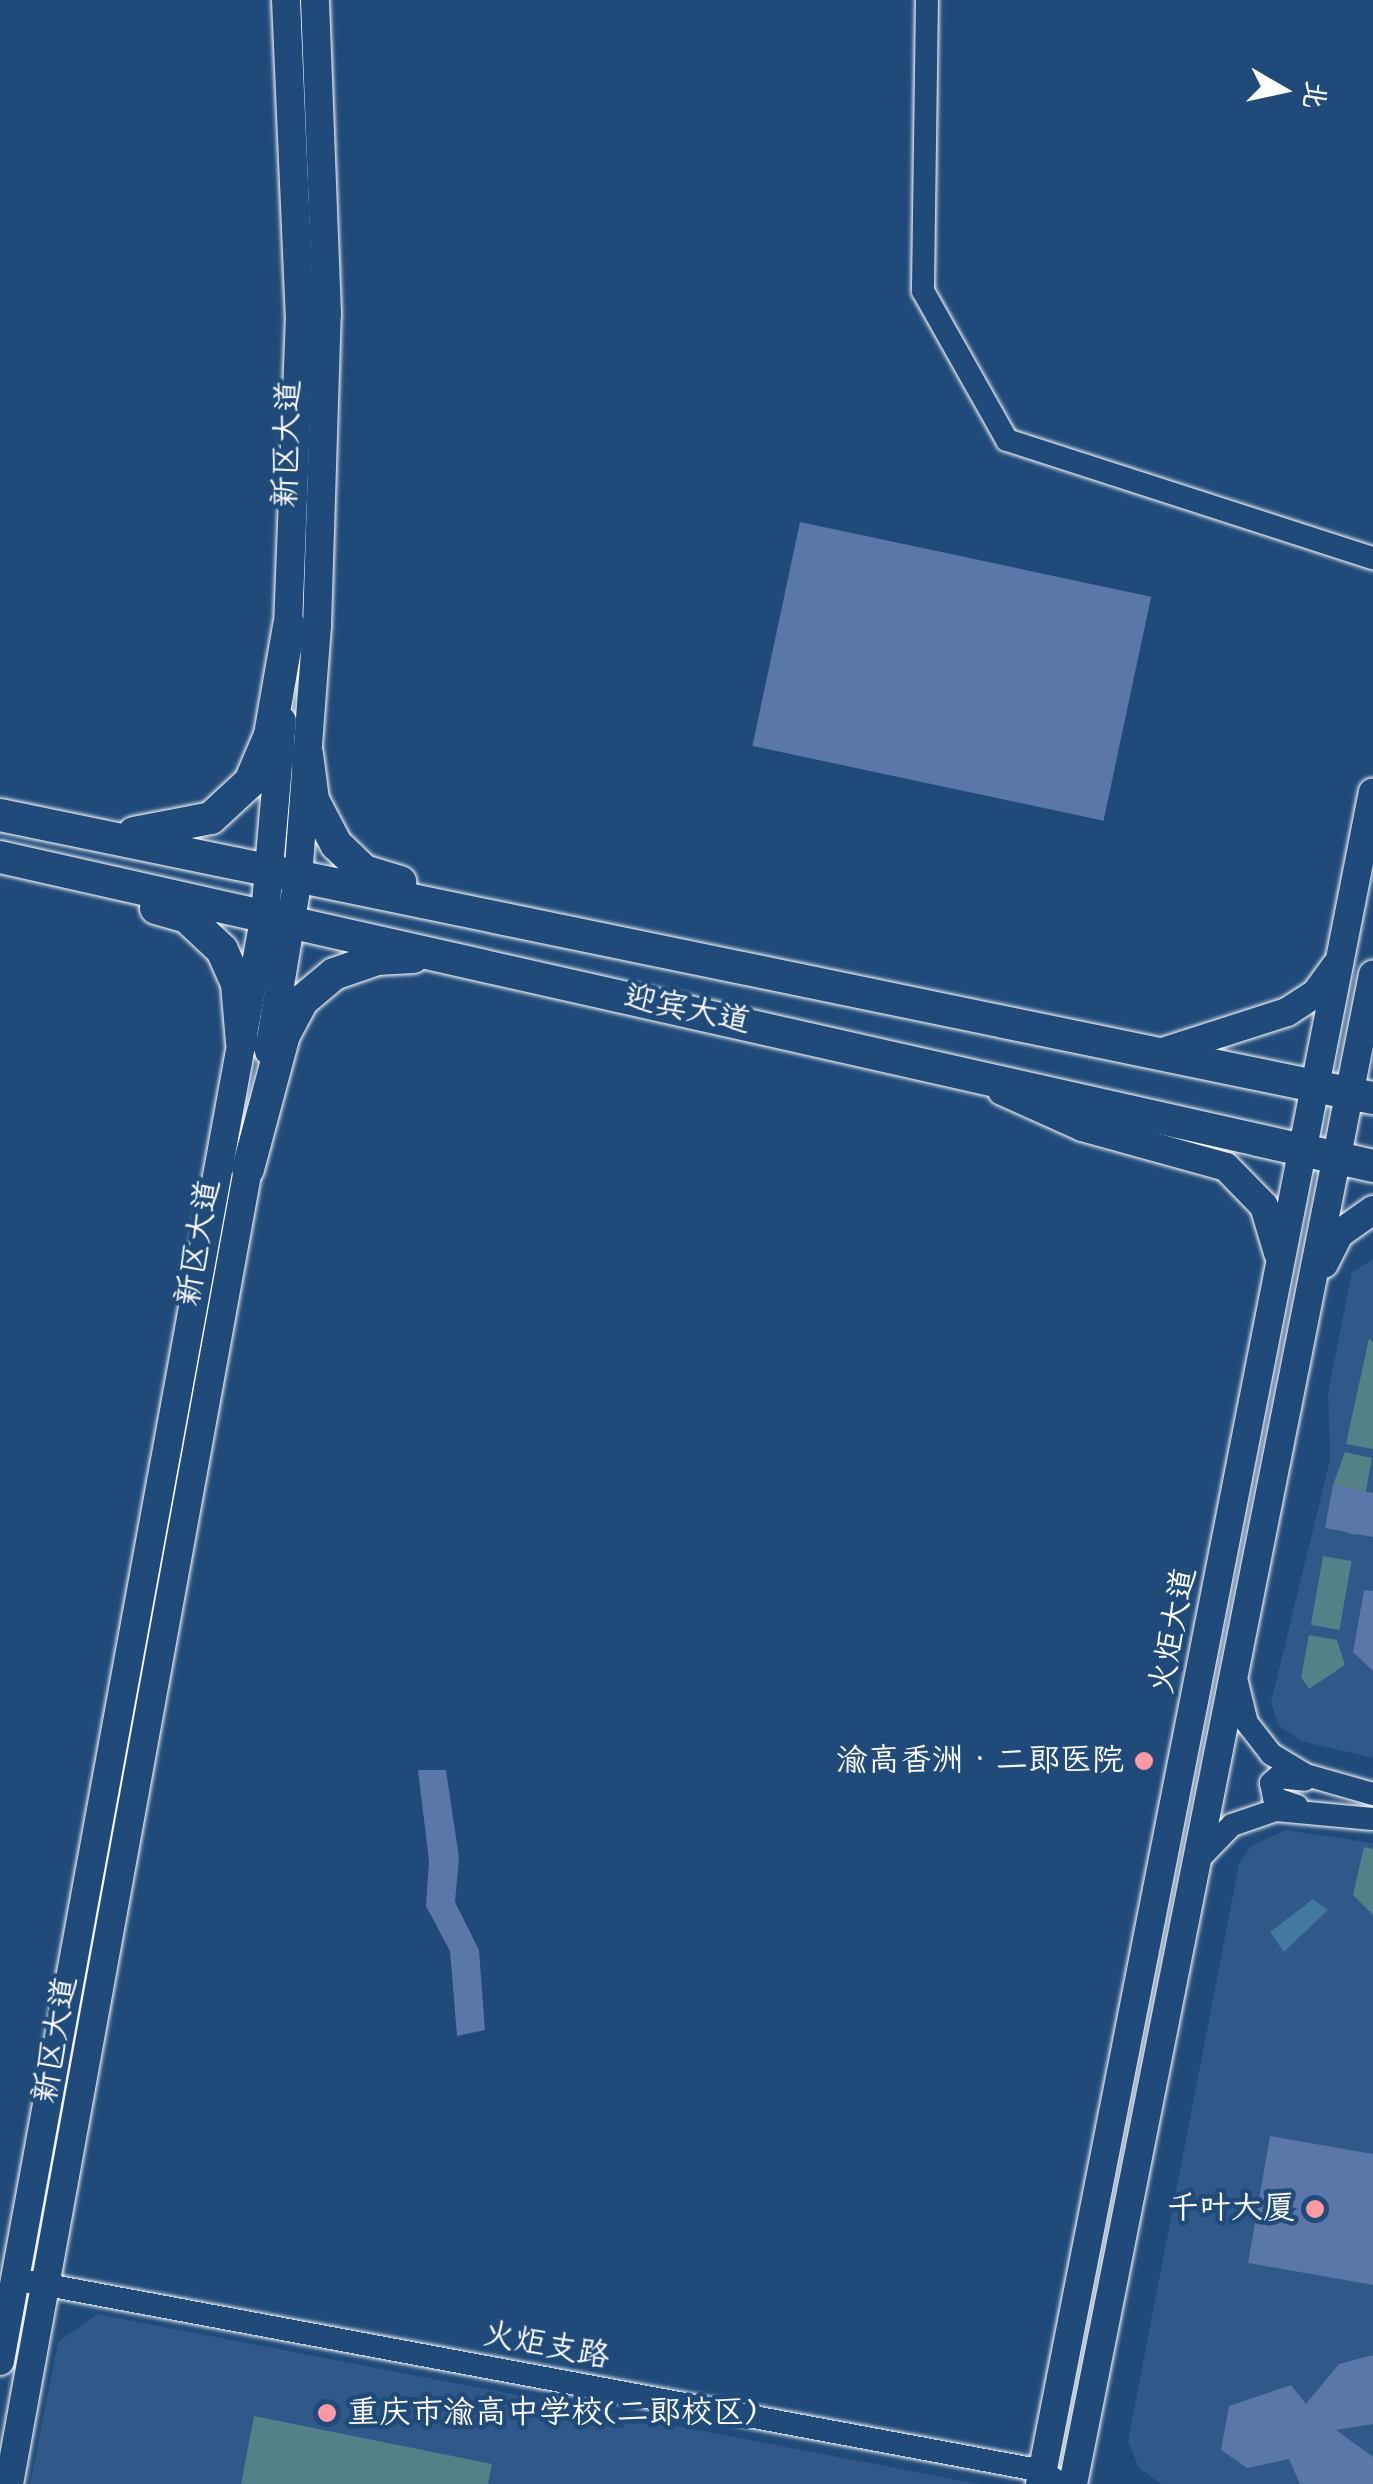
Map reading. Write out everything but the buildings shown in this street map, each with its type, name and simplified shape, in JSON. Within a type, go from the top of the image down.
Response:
[{"type":"highway","points":[[100,836],[181,829],[211,818],[239,796],[266,750],[289,626]]},
{"type":"highway","points":[[307,754],[318,817],[355,864],[376,876],[450,893],[497,919]]},
{"type":"highway","name":"迎宾大道","points":[[0,815],[1152,1056],[1361,1095]]},
{"type":"highway","name":"迎宾大道","points":[[0,856],[1304,1147],[1373,1166]]},
{"type":"highway","points":[[0,874],[174,913],[199,924],[231,966],[242,1042]]},
{"type":"highway","points":[[248,1169],[284,1035],[303,1000],[334,974],[358,965],[437,955]]},
{"type":"highway","points":[[955,1069],[1138,1088],[1154,1077],[1152,1056]]},
{"type":"main road","name":"新区大道","points":[[284,875],[300,315],[286,0]]},
{"type":"main road","name":"新区大道","points":[[9,2484],[248,1169],[284,875],[307,754],[326,353],[315,0]]},
{"type":"main road","name":"火炬大道","points":[[1048,2480],[1373,792]]},
{"type":"main road","name":"新区大道","points":[[0,2361],[242,1042],[279,917]]},
{"type":"main road","points":[[1152,1056],[1288,1012],[1324,985],[1344,951]]},
{"type":"main road","name":"火炬大道","points":[[1073,2484],[1337,1156],[1361,1095],[1373,975]]},
{"type":"main road","points":[[955,1069],[1082,1128],[1226,1167],[1253,1192],[1271,1221],[1276,1294]]},
{"type":"main road","points":[[1304,1317],[1339,1234],[1373,1210]]},
{"type":"street","points":[[927,0],[922,291],[1007,440],[1373,558]]},
{"type":"street","points":[[1234,1668],[1240,1706],[1257,1739],[1286,1765],[1333,1785]]},
{"type":"street","points":[[1373,1794],[1333,1785],[1274,1780],[1274,1798],[1306,1808],[1373,1819]]},
{"type":"street","points":[[1197,1862],[1232,1824],[1276,1810],[1306,1808]]},
{"type":"street","name":"火炬支路","points":[[15,2278],[1048,2480]]},
{"type":"shaded area","points":[[1373,1259],[1373,1758],[1301,1741],[1278,1725],[1271,1702],[1330,1460],[1328,1393],[1352,1272]]},
{"type":"shaded area","points":[[1285,1830],[1373,1843],[1373,2484],[1161,2484],[1139,2468],[1128,2441],[1239,1864],[1250,1847]]},
{"type":"shaded area","points":[[1313,1899],[1328,1910],[1284,1952],[1270,1932]]},
{"type":"shaded area","name":"重庆市渝高中学校(二郎校区)","points":[[97,2314],[978,2484],[30,2484],[58,2342]]},
{"type":"green space","points":[[1369,1338],[1373,1343],[1373,1449],[1346,1444]]},
{"type":"green space","points":[[1345,1452],[1372,1458],[1358,1535],[1347,1533],[1355,1490],[1333,1485]]},
{"type":"green space","points":[[1323,1556],[1352,1561],[1339,1630],[1311,1625]]},
{"type":"green space","points":[[1309,1635],[1337,1640],[1345,1665],[1309,1689],[1301,1677]]},
{"type":"green space","points":[[1364,1847],[1373,1849],[1373,1915],[1353,1895]]},
{"type":"green space","points":[[254,2416],[492,2464],[488,2484],[241,2484]]},
{"type":"place","name":"渝高香洲‧二郎医院","points":[[1144,1761]]},
{"type":"place","name":"千叶大厦","points":[[1315,2209]]},
{"type":"place","name":"重庆市渝高中学校(二郎校区)","points":[[327,2413]]}]
